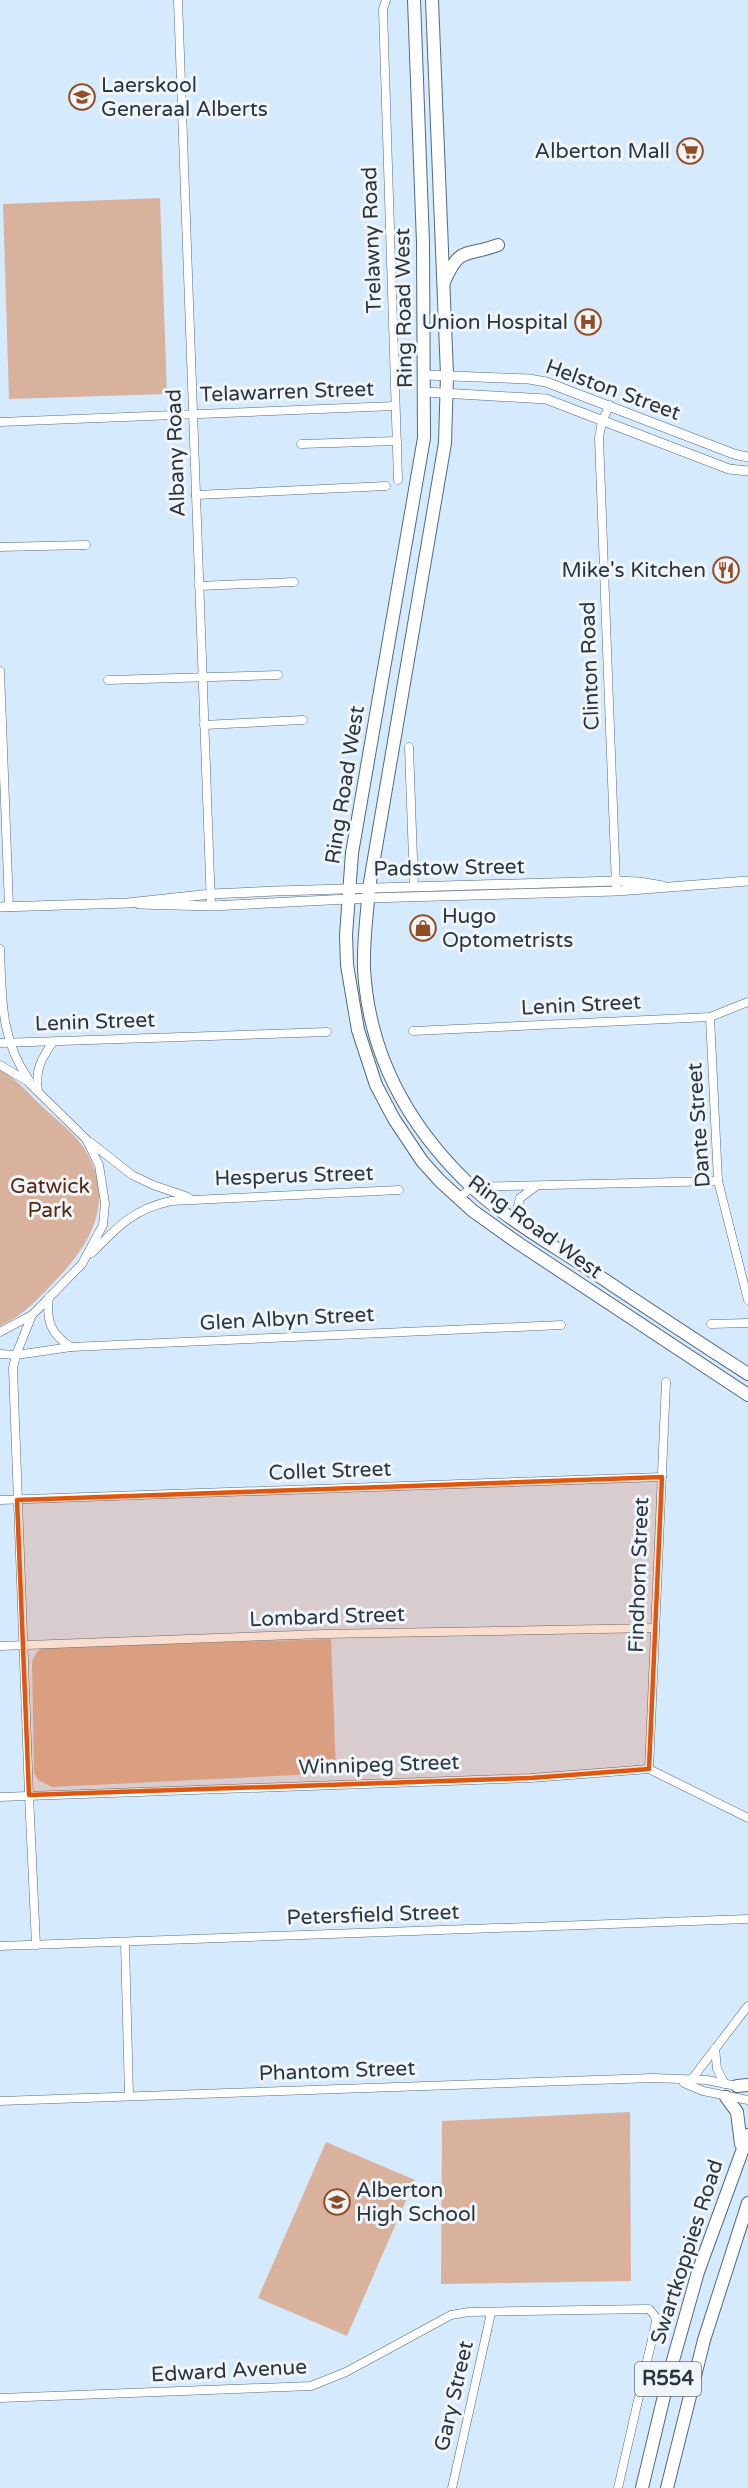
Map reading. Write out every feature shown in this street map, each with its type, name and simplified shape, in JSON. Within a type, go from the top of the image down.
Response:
[{"type":"main road","name":"Ring Road West","points":[[414,0],[425,375],[424,438],[363,782],[349,894],[347,965],[352,1000],[369,1067],[394,1119],[434,1174],[459,1198],[518,1244],[748,1395]]},
{"type":"main road","name":"Ring Road West","points":[[432,0],[447,375],[445,443],[369,893],[364,939],[367,998],[384,1065],[402,1102],[426,1138],[472,1187],[522,1225],[748,1374]]},
{"type":"main road","points":[[443,284],[456,259],[471,251],[498,245]]},
{"type":"main road","points":[[737,2088],[741,2149]]},
{"type":"main road","name":"Swartkoppies Road","points":[[642,2488],[670,2371],[698,2272],[748,2135]]},
{"type":"main road","name":"Swartkoppies Road","points":[[666,2488],[704,2340],[748,2203]]},
{"type":"street","name":"Albany Road","points":[[178,0],[211,906]]},
{"type":"street","name":"Trelawny Road","points":[[386,0],[383,9],[399,480]]},
{"type":"street","name":"Helston Street","points":[[425,375],[546,382],[734,454],[748,457]]},
{"type":"street","name":"Helston Street","points":[[425,392],[539,398],[729,469],[748,471]]},
{"type":"street","name":"Clinton Road","points":[[610,405],[602,421],[599,438],[616,886]]},
{"type":"street","name":"Telawarren Street","points":[[0,422],[395,406]]},
{"type":"street","points":[[302,444],[397,441]]},
{"type":"street","points":[[729,469],[748,478]]},
{"type":"street","points":[[196,495],[386,486]]},
{"type":"street","points":[[0,548],[86,545]]},
{"type":"street","points":[[199,586],[294,582]]},
{"type":"street","points":[[0,670],[4,907]]},
{"type":"street","points":[[108,680],[278,675]]},
{"type":"street","points":[[204,725],[303,720]]},
{"type":"street","points":[[409,747],[414,887]]},
{"type":"street","name":"Padstow Street","points":[[369,893],[414,887],[663,886],[748,881]]},
{"type":"street","name":"Padstow Street","points":[[128,903],[211,906],[369,893],[616,886]]},
{"type":"street","name":"Padstow Street","points":[[4,907],[128,903],[211,894],[349,894]]},
{"type":"street","points":[[0,949],[4,1043],[36,1089],[86,1139],[99,1165],[105,1203],[103,1226],[82,1264]]},
{"type":"street","name":"Lenin Street","points":[[413,1031],[710,1017],[748,1002]]},
{"type":"street","points":[[0,1016],[2,1007]]},
{"type":"street","name":"Dante Street","points":[[710,1017],[718,1181],[748,1300]]},
{"type":"street","name":"Lenin Street","points":[[4,1043],[327,1032]]},
{"type":"street","points":[[36,1089],[39,1064],[53,1042]]},
{"type":"street","points":[[0,1065],[36,1089]]},
{"type":"street","name":"Hesperus Street","points":[[86,1139],[132,1174],[153,1185],[190,1198]]},
{"type":"street","points":[[459,1198],[472,1187],[718,1181]]},
{"type":"street","points":[[522,1225],[517,1210],[520,1198],[536,1187]]},
{"type":"street","name":"Hesperus Street","points":[[32,1315],[116,1229],[135,1213],[151,1205],[190,1198],[399,1190]]},
{"type":"street","points":[[49,1297],[48,1320],[51,1329],[57,1337],[71,1347]]},
{"type":"street","points":[[0,1332],[32,1315]]},
{"type":"street","points":[[32,1315],[13,1368],[36,1945]]},
{"type":"street","points":[[711,1324],[748,1323]]},
{"type":"street","name":"Glen Albyn Street","points":[[0,1354],[16,1355],[71,1347],[561,1325]]},
{"type":"street","name":"Findhorn Street","points":[[649,1769],[666,1382]]},
{"type":"street","name":"Collet Street","points":[[0,1500],[662,1477]]},
{"type":"street","name":"Lombard Street","points":[[0,1646],[324,1634],[655,1628]]},
{"type":"street","points":[[649,1769],[748,1818]]},
{"type":"street","name":"Winnipeg Street","points":[[0,1797],[531,1778],[649,1769]]},
{"type":"street","name":"Petersfield Street","points":[[0,1946],[748,1919]]},
{"type":"street","points":[[125,1943],[129,2096]]},
{"type":"street","points":[[689,2082],[748,2006]]},
{"type":"street","points":[[716,2048],[717,2069],[737,2088]]},
{"type":"street","name":"Phantom Street","points":[[0,2101],[621,2079],[675,2079],[737,2088],[748,2100]]},
{"type":"street","name":"Phantom Street","points":[[689,2082],[703,2091],[737,2088]]},
{"type":"street","name":"Edward Avenue","points":[[0,2398],[311,2386],[346,2372],[451,2315],[649,2309],[655,2316],[656,2322],[618,2488]]},
{"type":"street","name":"Gary Street","points":[[453,2488],[491,2313]]},
{"type":"highlighted area","points":[[662,1477],[649,1769],[531,1778],[29,1795],[17,1500]]},
{"type":"green space","points":[[160,198],[167,394],[9,399],[3,204]]},
{"type":"green space","name":"Gatwick Park","points":[[0,1070],[18,1083],[71,1132],[84,1148],[94,1166],[99,1202],[90,1235],[69,1265],[31,1306],[0,1326]]},
{"type":"green space","points":[[331,1639],[336,1773],[52,1787],[38,1780],[34,1773],[32,1662],[41,1648]]},
{"type":"green space","points":[[630,2112],[631,2281],[441,2284],[442,2121]]},
{"type":"green space","points":[[326,2142],[415,2180],[347,2336],[258,2298]]},
{"type":"place","name":"Laerskool Generaal Alberts","points":[[82,97]]},
{"type":"place","name":"Alberton Mall","points":[[690,151]]},
{"type":"place","name":"Union Hospital","points":[[588,322]]},
{"type":"place","name":"Mike's Kitchen","points":[[726,570]]},
{"type":"place","name":"Hugo Optometrists","points":[[423,928]]},
{"type":"place","name":"Alberton High School","points":[[337,2202]]}]
